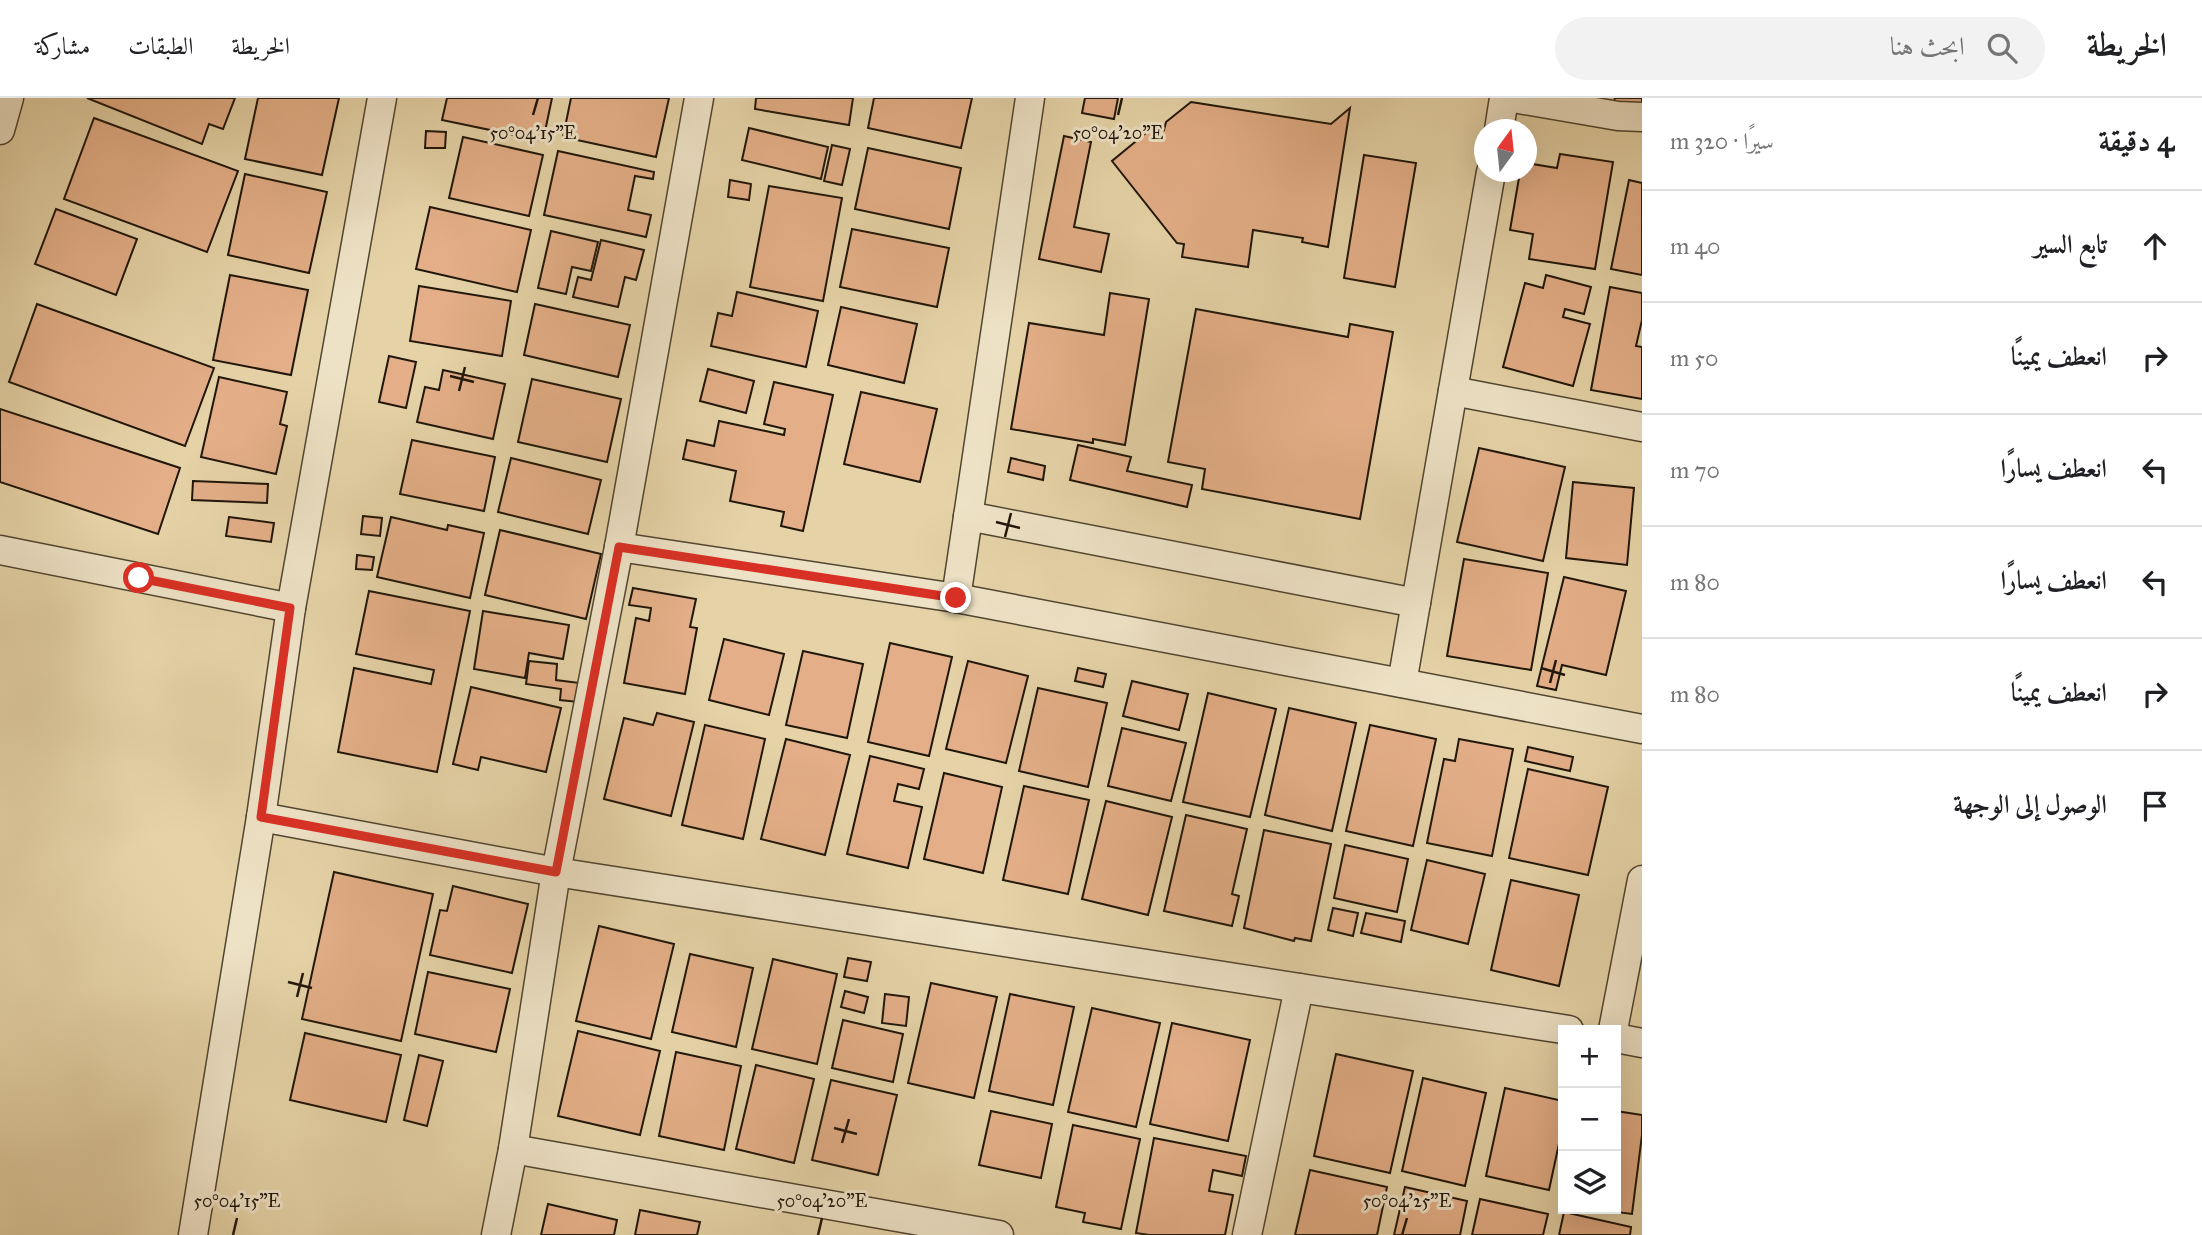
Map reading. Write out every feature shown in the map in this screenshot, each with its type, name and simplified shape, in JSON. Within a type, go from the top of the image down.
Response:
[{"type":"street","points":[[0,130],[9,98]]},
{"type":"street","points":[[193,1235],[261,817],[290,608],[382,98]]},
{"type":"street","points":[[496,1235],[513,1149],[556,872],[619,547],[699,98]]},
{"type":"street","points":[[956,598],[1030,98]]},
{"type":"street","points":[[1501,119],[1504,98]]},
{"type":"street","points":[[1513,98],[1618,116],[1642,117]]},
{"type":"street","points":[[1402,683],[1489,182]]},
{"type":"street","points":[[1453,391],[1642,427]]},
{"type":"street","points":[[968,516],[1416,603]]},
{"type":"street","points":[[619,547],[956,598],[1642,729]]},
{"type":"street","points":[[0,550],[290,608]]},
{"type":"street","points":[[261,817],[556,872],[1558,1028]]},
{"type":"street","points":[[1614,1025],[1642,880]]},
{"type":"street","points":[[1247,1235],[1299,988]]},
{"type":"street","points":[[1621,1039],[1642,1043]]},
{"type":"street","points":[[513,1149],[999,1235]]},
{"type":"building","points":[[87,98],[235,98],[223,129],[209,124],[202,144]]},
{"type":"building","points":[[258,98],[339,98],[322,175],[245,159]]},
{"type":"building","points":[[447,98],[552,98],[543,141],[442,120]]},
{"type":"building","points":[[571,98],[669,98],[656,157],[563,137]]},
{"type":"building","points":[[756,98],[853,98],[849,125],[755,109]]},
{"type":"building","points":[[874,98],[972,98],[961,148],[868,128]]},
{"type":"building","points":[[1085,98],[1118,98],[1114,119],[1082,113]]},
{"type":"building","points":[[1615,98],[1642,98],[1642,108],[1614,102]]},
{"type":"building","points":[[1191,102],[1331,124],[1350,108],[1328,247],[1302,242],[1303,238],[1253,230],[1248,267],[1182,257],[1184,244],[1177,243],[1112,161],[1152,128],[1164,130],[1166,122]]},
{"type":"building","points":[[94,118],[238,171],[207,252],[64,199]]},
{"type":"building","points":[[749,128],[828,147],[821,179],[742,160]]},
{"type":"building","points":[[426,131],[446,132],[445,148],[425,148]]},
{"type":"building","points":[[1064,136],[1091,142],[1074,227],[1109,234],[1101,272],[1039,259]]},
{"type":"building","points":[[463,137],[543,155],[529,216],[449,198]]},
{"type":"building","points":[[832,145],[850,149],[842,185],[824,181]]},
{"type":"building","points":[[868,148],[961,168],[949,229],[855,209]]},
{"type":"building","points":[[558,151],[654,172],[653,179],[635,176],[628,210],[651,215],[646,237],[544,215]]},
{"type":"building","points":[[1560,154],[1613,162],[1595,269],[1529,259],[1533,234],[1510,230],[1518,182],[1537,182],[1537,165],[1557,168]]},
{"type":"building","points":[[1364,155],[1416,163],[1395,287],[1344,278]]},
{"type":"building","points":[[245,174],[327,192],[309,273],[228,255]]},
{"type":"building","points":[[730,180],[751,184],[749,200],[728,197]]},
{"type":"building","points":[[1629,180],[1642,183],[1642,275],[1611,269]]},
{"type":"building","points":[[769,186],[842,198],[823,301],[750,287]]},
{"type":"building","points":[[430,207],[531,230],[517,292],[416,269]]},
{"type":"building","points":[[56,209],[137,239],[116,295],[35,264]]},
{"type":"building","points":[[852,229],[949,248],[937,307],[840,287]]},
{"type":"building","points":[[551,231],[598,242],[591,271],[572,267],[566,294],[538,288]]},
{"type":"building","points":[[601,240],[644,250],[636,280],[625,277],[618,307],[573,297],[578,277],[591,280]]},
{"type":"building","points":[[230,275],[308,290],[291,375],[213,360]]},
{"type":"building","points":[[1546,275],[1591,287],[1584,314],[1565,309],[1563,317],[1590,324],[1573,386],[1503,367],[1525,283],[1543,288]]},
{"type":"building","points":[[419,286],[511,301],[502,356],[410,341]]},
{"type":"building","points":[[1610,287],[1642,293],[1642,320],[1636,346],[1642,347],[1642,399],[1591,390]]},
{"type":"building","points":[[737,292],[818,311],[806,367],[711,346],[718,313],[732,316]]},
{"type":"building","points":[[1110,293],[1149,299],[1125,445],[1093,439],[1093,443],[1011,429],[1029,323],[1104,335]]},
{"type":"building","points":[[37,304],[214,368],[185,446],[9,382]]},
{"type":"building","points":[[535,304],[630,325],[618,377],[524,355]]},
{"type":"building","points":[[841,307],[917,324],[904,383],[828,365]]},
{"type":"building","points":[[1196,309],[1348,337],[1350,324],[1393,332],[1360,519],[1202,489],[1205,469],[1168,462]]},
{"type":"building","points":[[389,356],[416,362],[406,408],[379,402]]},
{"type":"building","points":[[708,369],[754,381],[746,413],[700,401]]},
{"type":"building","points":[[443,370],[505,384],[493,439],[417,422],[425,387],[439,390]]},
{"type":"building","points":[[219,377],[287,392],[280,424],[287,426],[276,474],[201,457]]},
{"type":"building","points":[[532,379],[621,399],[607,462],[518,442]]},
{"type":"building","points":[[774,382],[833,395],[803,531],[781,526],[784,512],[730,501],[736,471],[683,459],[687,440],[714,446],[719,421],[784,435],[785,429],[764,424]]},
{"type":"building","points":[[861,392],[937,409],[920,482],[844,464]]},
{"type":"building","points":[[0,409],[180,468],[158,534],[0,482]]},
{"type":"building","points":[[412,440],[495,457],[484,511],[400,494]]},
{"type":"building","points":[[1078,445],[1131,457],[1127,471],[1192,485],[1187,507],[1070,480]]},
{"type":"building","points":[[1479,448],[1565,467],[1543,561],[1457,542]]},
{"type":"building","points":[[511,458],[601,480],[588,534],[498,512]]},
{"type":"building","points":[[1011,458],[1045,466],[1043,480],[1008,472]]},
{"type":"building","points":[[193,481],[268,484],[267,503],[192,500]]},
{"type":"building","points":[[1573,482],[1634,488],[1627,565],[1566,558]]},
{"type":"building","points":[[363,516],[382,518],[380,536],[361,534]]},
{"type":"building","points":[[229,517],[274,523],[271,542],[226,536]]},
{"type":"building","points":[[391,517],[447,530],[448,525],[484,533],[470,598],[377,577]]},
{"type":"building","points":[[500,530],[601,554],[586,619],[485,595]]},
{"type":"building","points":[[357,555],[374,557],[372,570],[356,569]]},
{"type":"building","points":[[1464,559],[1548,573],[1531,670],[1447,656]]},
{"type":"building","points":[[1564,577],[1626,591],[1606,675],[1562,665],[1556,690],[1537,686]]},
{"type":"building","points":[[633,588],[696,599],[690,627],[697,628],[685,694],[624,683],[636,618],[649,621],[651,608],[629,605]]},
{"type":"building","points":[[369,591],[470,611],[437,772],[338,752],[354,668],[431,684],[434,670],[356,654]]},
{"type":"building","points":[[483,611],[569,625],[563,659],[529,653],[525,678],[474,669]]},
{"type":"building","points":[[724,639],[784,654],[769,715],[709,700]]},
{"type":"building","points":[[890,643],[952,657],[929,756],[868,742]]},
{"type":"building","points":[[803,651],[863,664],[847,738],[786,725]]},
{"type":"building","points":[[529,661],[557,664],[556,680],[580,683],[578,702],[560,700],[561,689],[526,684]]},
{"type":"building","points":[[968,661],[1028,676],[1006,763],[946,749]]},
{"type":"building","points":[[1078,668],[1106,674],[1103,687],[1075,681]]},
{"type":"building","points":[[1132,681],[1188,694],[1179,730],[1123,716]]},
{"type":"building","points":[[471,687],[561,708],[546,772],[481,757],[478,770],[453,764]]},
{"type":"building","points":[[1038,688],[1107,703],[1088,787],[1019,771]]},
{"type":"building","points":[[1208,693],[1276,709],[1250,817],[1183,802]]},
{"type":"building","points":[[1289,708],[1356,723],[1332,831],[1265,815]]},
{"type":"building","points":[[657,713],[694,722],[671,816],[604,799],[624,718],[653,725]]},
{"type":"building","points":[[705,725],[765,739],[743,839],[682,825]]},
{"type":"building","points":[[1370,725],[1436,739],[1413,846],[1346,831]]},
{"type":"building","points":[[1122,728],[1186,743],[1171,801],[1108,786]]},
{"type":"building","points":[[786,739],[850,755],[825,855],[761,839]]},
{"type":"building","points":[[1459,739],[1513,749],[1492,856],[1427,843],[1444,759],[1455,761]]},
{"type":"building","points":[[1528,747],[1573,757],[1570,771],[1525,761]]},
{"type":"building","points":[[870,756],[924,769],[919,789],[898,784],[894,801],[922,807],[908,868],[847,854]]},
{"type":"building","points":[[1528,769],[1608,787],[1588,875],[1509,858]]},
{"type":"building","points":[[944,773],[1002,787],[983,873],[924,859]]},
{"type":"building","points":[[1024,786],[1089,800],[1068,894],[1003,880]]},
{"type":"building","points":[[1106,801],[1172,817],[1148,915],[1082,899]]},
{"type":"building","points":[[1186,815],[1247,829],[1232,894],[1239,896],[1232,926],[1164,911]]},
{"type":"building","points":[[1264,830],[1331,844],[1311,941],[1295,938],[1294,941],[1244,928]]},
{"type":"building","points":[[1345,845],[1408,859],[1397,912],[1334,898]]},
{"type":"building","points":[[1427,860],[1485,874],[1468,944],[1411,930]]},
{"type":"building","points":[[334,872],[433,894],[401,1041],[302,1019]]},
{"type":"building","points":[[1511,880],[1579,895],[1559,986],[1491,970]]},
{"type":"building","points":[[453,886],[528,904],[512,973],[430,955],[440,910],[447,911]]},
{"type":"building","points":[[1333,908],[1358,913],[1353,936],[1328,930]]},
{"type":"building","points":[[1366,913],[1405,921],[1401,942],[1361,933]]},
{"type":"building","points":[[599,926],[674,944],[651,1039],[576,1021]]},
{"type":"building","points":[[690,954],[753,968],[736,1047],[672,1032]]},
{"type":"building","points":[[848,958],[871,962],[867,981],[844,977]]},
{"type":"building","points":[[773,959],[837,974],[817,1064],[752,1049]]},
{"type":"building","points":[[428,972],[510,989],[496,1052],[415,1034]]},
{"type":"building","points":[[931,983],[997,997],[974,1098],[908,1083]]},
{"type":"building","points":[[845,991],[868,997],[864,1013],[841,1007]]},
{"type":"building","points":[[885,994],[909,997],[906,1026],[882,1023]]},
{"type":"building","points":[[1010,994],[1074,1007],[1053,1105],[989,1091]]},
{"type":"building","points":[[1092,1008],[1160,1023],[1136,1127],[1068,1112]]},
{"type":"building","points":[[843,1020],[903,1034],[893,1082],[832,1068]]},
{"type":"building","points":[[1172,1023],[1250,1040],[1228,1141],[1150,1124]]},
{"type":"building","points":[[578,1031],[660,1051],[640,1135],[558,1116]]},
{"type":"building","points":[[305,1033],[401,1055],[386,1122],[290,1100]]},
{"type":"building","points":[[676,1052],[741,1066],[724,1150],[659,1136]]},
{"type":"building","points":[[1336,1054],[1413,1071],[1390,1173],[1314,1156]]},
{"type":"building","points":[[419,1055],[443,1061],[427,1126],[404,1120]]},
{"type":"building","points":[[756,1065],[814,1079],[794,1163],[736,1149]]},
{"type":"building","points":[[1423,1078],[1486,1093],[1465,1186],[1402,1171]]},
{"type":"building","points":[[831,1080],[897,1095],[878,1175],[812,1160]]},
{"type":"building","points":[[1505,1088],[1558,1100],[1558,1148],[1549,1190],[1486,1176]]},
{"type":"building","points":[[991,1111],[1052,1124],[1041,1178],[979,1165]]},
{"type":"building","points":[[1621,1112],[1642,1115],[1632,1214],[1621,1213]]},
{"type":"building","points":[[1073,1125],[1140,1139],[1121,1229],[1083,1222],[1085,1213],[1056,1207]]},
{"type":"building","points":[[1154,1138],[1246,1156],[1242,1176],[1213,1170],[1209,1191],[1233,1195],[1225,1235],[1136,1233]]},
{"type":"building","points":[[1310,1170],[1387,1187],[1377,1235],[1295,1235]]},
{"type":"building","points":[[1405,1187],[1467,1201],[1460,1235],[1394,1235]]},
{"type":"building","points":[[1480,1199],[1548,1214],[1543,1235],[1472,1235]]},
{"type":"building","points":[[548,1204],[617,1220],[614,1235],[541,1235]]},
{"type":"building","points":[[640,1210],[700,1222],[697,1235],[635,1235]]},
{"type":"building","points":[[1564,1214],[1631,1227],[1630,1235],[1559,1235]]},
{"type":"route","points":[[139,578],[290,608],[261,817],[556,872],[619,547],[956,598]]}]
